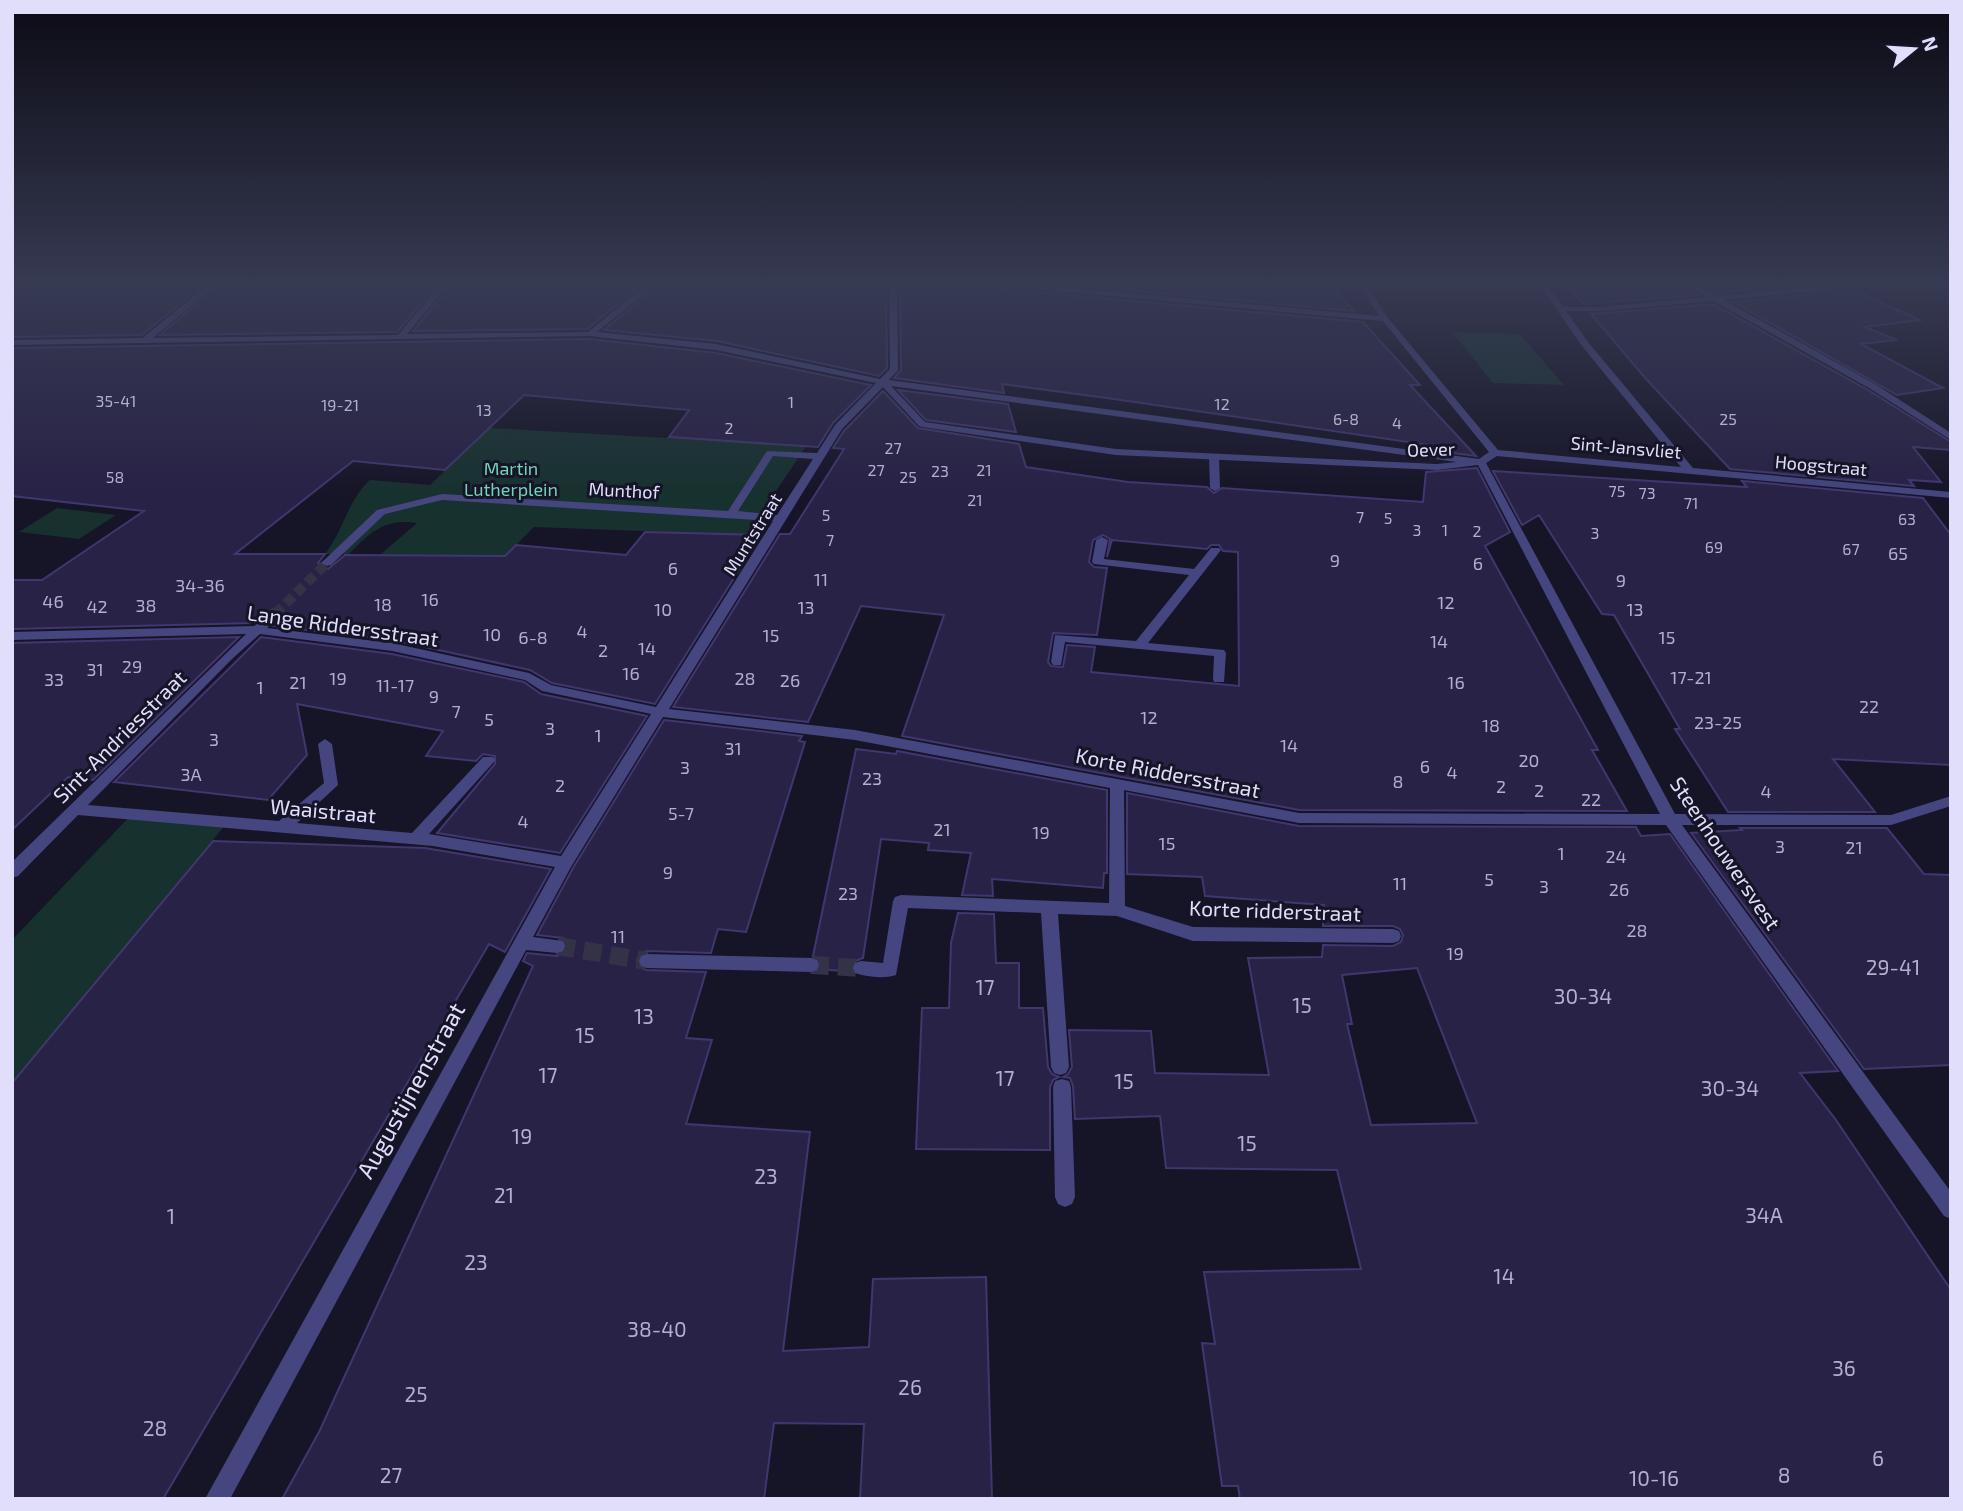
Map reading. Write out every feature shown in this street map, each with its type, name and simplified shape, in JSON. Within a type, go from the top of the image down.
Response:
[{"type":"street","points":[[752,355],[883,382],[894,370],[894,355]]},
{"type":"street","points":[[1414,355],[1495,453],[1481,462]]},
{"type":"street","name":"Sint-Jansvliet","points":[[1596,355],[1689,470]]},
{"type":"street","points":[[1816,355],[1872,386],[1951,437]]},
{"type":"street","name":"Muntstraat","points":[[660,712],[838,427],[883,382]]},
{"type":"street","name":"Oever","points":[[883,382],[922,424],[1116,452],[1415,467],[1481,462]]},
{"type":"street","name":"Oever","points":[[883,382],[1481,462]]},
{"type":"street","points":[[731,514],[769,453],[821,456]]},
{"type":"street","name":"Sint-Jansvliet","points":[[1495,453],[1689,470]]},
{"type":"street","points":[[1214,457],[1215,488]]},
{"type":"street","name":"Steenhouwersvest","points":[[1481,462],[1671,821],[1951,1209]]},
{"type":"street","name":"Hoogstraat","points":[[1689,470],[1951,495]]},
{"type":"street","name":"Munthof","points":[[327,563],[382,512],[442,497],[782,519]]},
{"type":"street","points":[[1102,540],[1098,562],[1198,573]]},
{"type":"street","points":[[1139,646],[1215,550]]},
{"type":"street","points":[[256,630],[271,618]]},
{"type":"street","name":"Lange Riddersstraat","points":[[12,636],[256,630],[392,647],[529,677],[548,688],[660,712]]},
{"type":"street","name":"Sint-Andriesstraat","points":[[12,872],[256,630]]},
{"type":"street","points":[[1057,662],[1059,638],[1220,653],[1219,678]]},
{"type":"street","name":"Korte Riddersstraat","points":[[660,712],[855,735],[1299,818],[1891,820],[1951,801]]},
{"type":"street","name":"Augustijnenstraat","points":[[217,1499],[565,863],[660,712]]},
{"type":"street","points":[[281,828],[331,785],[325,744]]},
{"type":"street","points":[[415,839],[488,760]]},
{"type":"street","points":[[1117,783],[1117,910]]},
{"type":"street","name":"Waaistraat","points":[[76,809],[415,839],[565,863]]},
{"type":"street","name":"Korte ridderstraat","points":[[861,968],[890,970],[901,901],[1117,910],[1194,934],[1393,936]]},
{"type":"street","points":[[1049,907],[1060,1067]]},
{"type":"street","points":[[520,943],[557,947]]},
{"type":"street","points":[[647,961],[811,965]]},
{"type":"street","points":[[1062,1087],[1065,1197]]},
{"type":"green space","points":[[1470,355],[1538,355],[1564,385],[1493,383]]},
{"type":"green space","name":"Martin Lutherplein","points":[[490,428],[806,446],[747,535],[534,527],[503,558],[380,555],[417,523],[406,522],[379,528],[349,554],[325,554],[356,497],[370,480],[430,485]]},
{"type":"green space","points":[[57,508],[116,515],[79,539],[19,532]]},
{"type":"green space","points":[[132,814],[226,824],[12,1083],[12,940]]},
{"type":"building","points":[[12,355],[723,355],[871,385],[833,423],[818,447],[669,437],[689,410],[524,395],[445,470],[353,461],[235,554],[325,554],[318,563],[328,569],[345,555],[505,556],[516,545],[626,555],[645,532],[761,535],[655,704],[552,683],[530,670],[393,640],[273,626],[280,618],[271,611],[253,623],[12,629],[12,580],[42,580],[144,511],[12,496]]},
{"type":"building","points":[[780,355],[887,355],[887,368],[879,376]]},
{"type":"building","points":[[901,355],[1392,355],[1420,385],[1410,385],[1476,456],[1429,450],[1429,445],[1107,398],[1002,384],[1004,393],[894,378],[901,370]]},
{"type":"building","points":[[1625,355],[1804,355],[1868,390],[1951,442],[1951,450],[1913,447],[1941,482],[1909,480],[1914,486],[1730,469]]},
{"type":"building","points":[[1826,355],[1881,355],[1943,388],[1897,395]]},
{"type":"building","points":[[898,390],[1008,404],[1016,432],[926,420]]},
{"type":"building","points":[[883,391],[918,428],[1019,444],[1026,467],[1128,482],[1207,487],[1214,493],[1222,488],[1423,502],[1426,472],[1477,468],[1510,532],[1485,546],[1598,750],[1592,750],[1627,811],[1299,810],[902,736],[944,615],[861,606],[808,722],[673,707],[780,534],[790,534],[844,449],[833,448],[844,431]],"holes":[[[1103,535],[1110,539],[1107,557],[1112,540],[1207,549],[1211,545],[1219,545],[1223,551],[1238,552],[1239,686],[1091,672],[1095,647],[1067,645],[1063,667],[1051,666],[1048,662],[1053,633],[1097,635],[1107,568],[1094,567],[1089,562],[1093,540]]]},
{"type":"building","points":[[1493,471],[1747,487],[1742,481],[1923,498],[1951,535],[1951,765],[1833,759],[1875,812],[1728,812],[1675,729],[1680,729],[1614,615],[1602,614],[1539,515],[1522,525]]},
{"type":"building","points":[[239,637],[93,780],[68,777],[12,830],[12,643]]},
{"type":"building","points":[[261,637],[392,654],[524,682],[541,694],[647,716],[560,853],[437,833],[495,764],[495,756],[483,754],[476,761],[426,756],[443,731],[297,704],[307,755],[268,800],[114,782]]},
{"type":"building","points":[[664,720],[802,736],[799,741],[805,742],[746,932],[718,929],[711,953],[647,951],[640,954],[637,960],[639,967],[646,970],[706,972],[686,1038],[712,1040],[686,1124],[810,1132],[783,1351],[869,1347],[873,1279],[986,1277],[992,1499],[860,1499],[864,1424],[774,1423],[764,1499],[282,1499],[319,1432],[533,966],[523,961],[527,953],[557,956],[565,952],[567,945],[563,938],[537,935],[573,868]]},
{"type":"building","points":[[856,749],[896,754],[897,751],[1107,790],[1107,873],[1104,873],[1103,888],[992,879],[993,896],[962,895],[971,853],[928,850],[929,843],[881,839],[863,958],[853,962],[852,972],[820,969],[819,959],[813,956]]},
{"type":"building","points":[[1127,793],[1299,826],[1636,827],[1641,836],[1670,834],[1838,1071],[1800,1073],[1836,1120],[1951,1290],[1951,1499],[1240,1499],[1238,1486],[1222,1486],[1202,1343],[1215,1344],[1204,1272],[1361,1269],[1337,1170],[1166,1168],[1160,1116],[1075,1119],[1073,1086],[1070,1078],[1063,1077],[1072,1067],[1069,1030],[1151,1031],[1155,1073],[1269,1075],[1248,958],[1322,957],[1323,945],[1393,946],[1401,942],[1403,935],[1400,929],[1393,926],[1323,926],[1324,905],[1205,896],[1202,877],[1127,874]],"holes":[[[1417,968],[1477,1123],[1371,1125],[1347,1024],[1352,1024],[1342,975]]]},
{"type":"building","points":[[1740,828],[1887,828],[1924,874],[1951,875],[1951,1065],[1864,1069],[1691,833],[1742,830]]},
{"type":"building","points":[[213,841],[425,848],[551,869],[505,952],[489,944],[163,1499],[12,1499],[12,1083]]},
{"type":"building","points":[[958,913],[994,914],[996,963],[1019,963],[1019,1008],[1043,1008],[1048,1067],[1052,1074],[1059,1077],[1053,1080],[1050,1087],[1050,1150],[916,1149],[922,1008],[949,1008],[951,943]]},
{"type":"tunnel","points":[[275,614],[327,563]]},
{"type":"tunnel","points":[[271,618],[275,614]]},
{"type":"tunnel","points":[[557,946],[647,961]]},
{"type":"tunnel","points":[[811,965],[861,968]]}]
